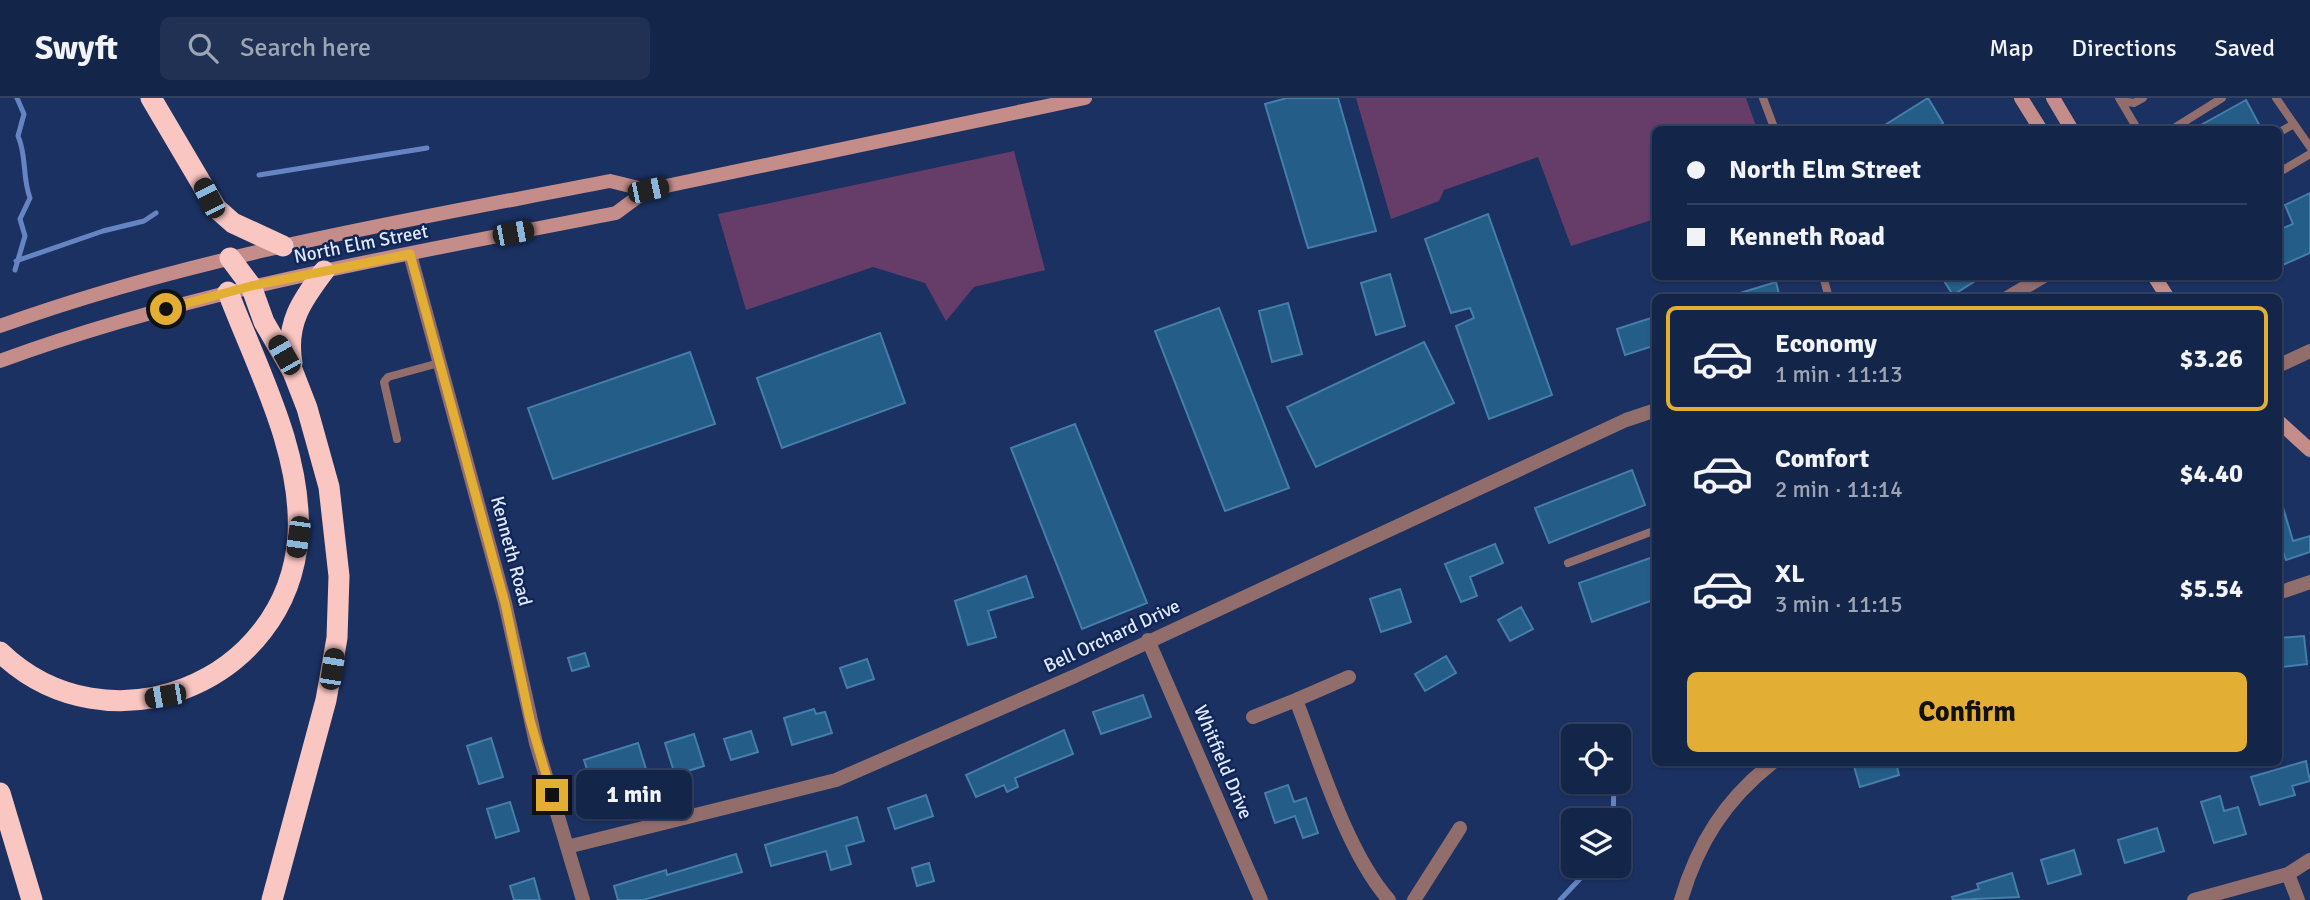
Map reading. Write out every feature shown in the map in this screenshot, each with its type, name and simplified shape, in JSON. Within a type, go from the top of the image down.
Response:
[{"type":"highway","points":[[151,98],[209,198],[224,217],[283,246]]},
{"type":"highway","points":[[230,258],[251,286],[264,322],[293,372],[316,434],[329,487],[337,547],[339,606],[326,700],[272,900]]},
{"type":"highway","points":[[293,372],[290,350],[292,323],[303,300],[324,271]]},
{"type":"highway","points":[[0,652],[29,674],[68,693],[104,700],[141,700],[186,689],[225,668],[256,639],[270,619],[282,599],[295,558],[298,537],[296,491],[285,443],[228,292]]},
{"type":"highway","points":[[0,793],[32,900]]},
{"type":"main road","name":"North Elm Street","points":[[0,361],[101,327],[251,286],[616,213],[648,190],[958,127],[1085,98]]},
{"type":"main road","points":[[2021,98],[2038,126]]},
{"type":"main road","points":[[2053,98],[2070,126]]},
{"type":"main road","name":"North Elm Street","points":[[0,327],[91,296],[283,246],[610,181],[648,190]]},
{"type":"main road","points":[[2282,425],[2310,450]]},
{"type":"street","name":"Kenneth Road","points":[[410,254],[508,615],[536,743],[583,900]]},
{"type":"street","points":[[2014,294],[2036,280]]},
{"type":"street","points":[[2282,364],[2310,351]]},
{"type":"street","name":"Bell Orchard Drive","points":[[567,847],[836,780],[974,721],[1626,421],[1652,411]]},
{"type":"street","points":[[2282,592],[2310,582]]},
{"type":"street","name":"Whitfield Drive","points":[[1148,640],[1261,900]]},
{"type":"street","points":[[1253,717],[1349,677]]},
{"type":"street","points":[[1296,700],[1341,814],[1368,871],[1389,900]]},
{"type":"street","points":[[1681,900],[1694,860],[1714,824],[1737,794],[1769,766]]},
{"type":"street","points":[[1414,900],[1460,828]]},
{"type":"street","points":[[2194,900],[2288,874],[2310,860]]},
{"type":"street","points":[[2288,874],[2298,900]]},
{"type":"lane","points":[[1763,98],[1774,126]]},
{"type":"lane","points":[[2120,99],[2134,103],[2143,98]]},
{"type":"lane","points":[[2177,126],[2222,98]]},
{"type":"lane","points":[[2276,98],[2310,146]]},
{"type":"lane","points":[[2120,99],[2136,126]]},
{"type":"lane","points":[[2282,131],[2294,124]]},
{"type":"lane","points":[[2282,171],[2310,154]]},
{"type":"lane","points":[[397,439],[384,382],[388,377],[439,363]]},
{"type":"lane","points":[[1568,563],[1652,532]]},
{"type":"shaded area","points":[[1356,98],[1746,98],[1756,126],[1652,126],[1652,220],[1571,246],[1538,157],[1444,190],[1439,201],[1391,219]]},
{"type":"shaded area","points":[[1014,151],[1045,270],[974,287],[946,321],[925,283],[873,267],[746,310],[718,214]]},
{"type":"building","points":[[1287,98],[1338,98],[1376,231],[1308,248],[1265,104]]},
{"type":"building","points":[[1928,98],[1943,123],[1938,126],[1883,126]]},
{"type":"building","points":[[2246,100],[2260,126],[2199,126]]},
{"type":"building","points":[[2310,193],[2310,253],[2282,265],[2282,228],[2293,224],[2285,205]]},
{"type":"building","points":[[1488,214],[1552,395],[1489,419],[1456,326],[1474,318],[1470,308],[1451,313],[1425,239]]},
{"type":"building","points":[[1390,274],[1405,326],[1376,335],[1361,283]]},
{"type":"building","points":[[1944,280],[1977,280],[1955,294]]},
{"type":"building","points":[[1776,282],[1779,294],[1737,294]]},
{"type":"building","points":[[1288,303],[1302,354],[1272,362],[1259,311]]},
{"type":"building","points":[[1219,308],[1289,488],[1225,511],[1155,331]]},
{"type":"building","points":[[1651,318],[1652,346],[1625,355],[1617,329]]},
{"type":"building","points":[[880,333],[905,403],[782,448],[757,378]]},
{"type":"building","points":[[1424,342],[1454,403],[1316,467],[1287,407]]},
{"type":"building","points":[[690,352],[715,424],[553,479],[528,408]]},
{"type":"building","points":[[1075,424],[1147,603],[1082,629],[1011,448]]},
{"type":"building","points":[[1632,470],[1645,505],[1549,543],[1535,508]]},
{"type":"building","points":[[2282,504],[2293,541],[2310,536],[2310,552],[2286,560],[2282,549]]},
{"type":"building","points":[[1495,544],[1503,563],[1470,577],[1477,596],[1461,602],[1445,564]]},
{"type":"building","points":[[1652,557],[1652,600],[1592,622],[1579,583]]},
{"type":"building","points":[[1026,576],[1033,597],[988,611],[996,637],[968,645],[955,601]]},
{"type":"building","points":[[1400,589],[1411,622],[1381,632],[1370,599]]},
{"type":"building","points":[[1521,607],[1533,629],[1510,641],[1498,620]]},
{"type":"building","points":[[2304,636],[2307,664],[2282,667],[2282,638]]},
{"type":"building","points":[[585,653],[589,666],[572,671],[568,658]]},
{"type":"building","points":[[1446,656],[1456,673],[1425,691],[1415,674]]},
{"type":"building","points":[[867,659],[874,679],[847,688],[840,668]]},
{"type":"building","points":[[1143,695],[1151,717],[1101,734],[1093,712]]},
{"type":"building","points":[[814,709],[816,714],[825,712],[832,733],[792,745],[784,718]]},
{"type":"building","points":[[1064,730],[1073,754],[1015,778],[1018,787],[1007,792],[1004,785],[976,797],[966,775]]},
{"type":"building","points":[[751,731],[758,752],[731,760],[724,739]]},
{"type":"building","points":[[694,734],[704,766],[675,775],[665,743]]},
{"type":"building","points":[[491,738],[503,777],[479,784],[467,746]]},
{"type":"building","points":[[638,743],[646,769],[592,786],[584,760]]},
{"type":"building","points":[[2306,761],[2310,781],[2292,786],[2295,795],[2260,805],[2251,777]]},
{"type":"building","points":[[1854,766],[1897,766],[1899,775],[1860,787]]},
{"type":"building","points":[[1288,785],[1294,802],[1306,798],[1318,833],[1303,838],[1295,816],[1275,823],[1265,793]]},
{"type":"building","points":[[926,795],[933,816],[895,829],[888,808]]},
{"type":"building","points":[[2220,796],[2224,811],[2238,807],[2246,834],[2214,843],[2201,802]]},
{"type":"building","points":[[510,802],[519,831],[496,838],[487,809]]},
{"type":"building","points":[[857,817],[864,841],[846,846],[851,864],[831,870],[826,851],[771,866],[765,845]]},
{"type":"building","points":[[2157,828],[2164,851],[2125,863],[2118,840]]},
{"type":"building","points":[[2074,850],[2081,874],[2048,884],[2041,860]]},
{"type":"building","points":[[736,854],[742,872],[643,900],[618,900],[614,886],[666,870],[667,875]]},
{"type":"building","points":[[929,863],[934,881],[917,886],[912,868]]},
{"type":"building","points":[[2012,873],[2019,897],[1953,900],[1952,897],[1979,889],[1977,884]]},
{"type":"building","points":[[534,878],[540,900],[514,900],[510,886]]},
{"type":"waterway","points":[[15,270],[25,236],[20,219],[30,198],[18,136],[24,114],[17,98]]},
{"type":"waterway","points":[[259,175],[427,148]]},
{"type":"waterway","points":[[16,261],[103,231],[144,221],[156,213]]},
{"type":"waterway","points":[[1613,808],[1614,794]]},
{"type":"waterway","points":[[1560,900],[1581,878]]},
{"type":"route","points":[[166,309],[251,286],[410,254],[505,603],[530,720],[552,795]]}]
